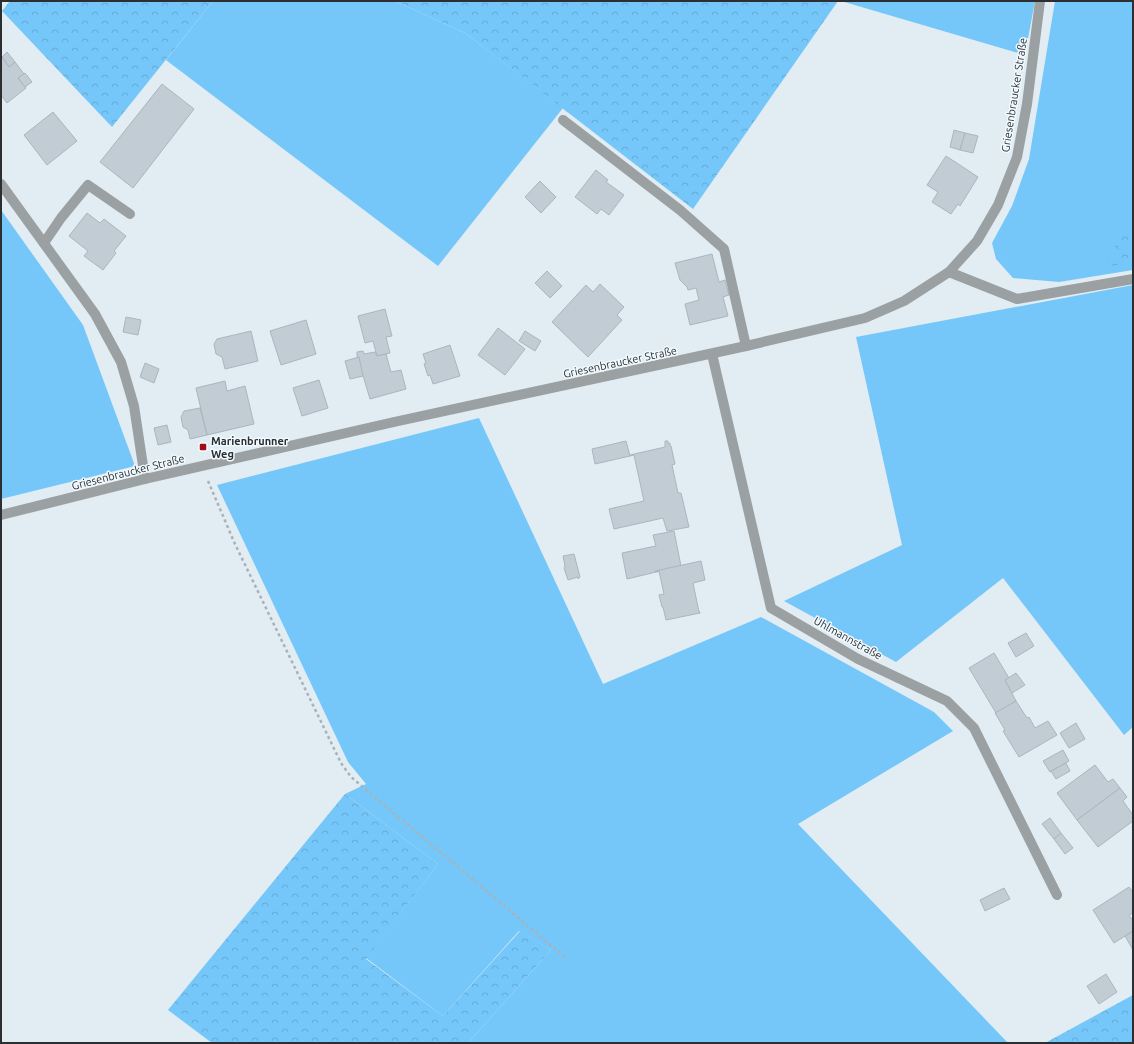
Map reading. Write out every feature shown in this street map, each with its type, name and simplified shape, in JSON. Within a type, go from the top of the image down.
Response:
[{"type":"street","name":"Griesenbraucker Straße","points":[[1,515],[201,466],[394,422],[712,354],[865,318],[904,301],[949,272],[977,241],[998,205],[1017,157],[1027,104],[1040,1]]},
{"type":"street","points":[[563,120],[680,210],[724,249],[746,346]]},
{"type":"street","points":[[1,184],[95,314],[121,362],[134,406],[145,480]]},
{"type":"street","points":[[44,243],[61,218],[88,185],[130,214]]},
{"type":"street","points":[[949,272],[1017,299],[1133,279]]},
{"type":"street","name":"Uhlmannstraße","points":[[712,354],[771,608],[858,659],[947,701],[974,728],[1057,896]]},
{"type":"path","points":[[201,466],[245,565],[340,763],[351,778],[566,958]]},
{"type":"green space","points":[[10,1],[213,1],[112,127],[2,11]]},
{"type":"green space","points":[[213,1],[395,1],[465,33],[563,108],[438,266],[166,60]]},
{"type":"green space","points":[[395,1],[838,1],[693,209],[465,33]]},
{"type":"green space","points":[[841,1],[1035,1],[1025,55]]},
{"type":"green space","points":[[1055,1],[1133,1],[1133,270],[1059,282],[1013,278],[996,259],[992,243],[1012,206],[1029,159]]},
{"type":"green space","points":[[1,210],[83,325],[135,466],[1,499]]},
{"type":"green space","points":[[1133,218],[1133,262],[1101,268]]},
{"type":"green space","points":[[1133,285],[1133,727],[1124,735],[1003,578],[896,662],[784,601],[902,545],[856,337]]},
{"type":"green space","points":[[479,418],[603,684],[761,617],[934,712],[953,731],[798,824],[1008,1043],[468,1043],[551,950],[519,931],[443,1016],[366,958],[438,864],[345,794],[366,784],[348,762],[217,485]]},
{"type":"green space","points":[[345,794],[438,864],[366,959],[443,1016],[520,931],[551,950],[468,1043],[212,1043],[168,1010]]},
{"type":"green space","points":[[1133,995],[1133,1043],[1045,1043]]},
{"type":"building","points":[[7,52],[15,62],[9,67],[2,57]]},
{"type":"building","points":[[1,57],[9,67],[15,62],[24,74],[18,78],[26,88],[7,103],[1,95]]},
{"type":"building","points":[[25,73],[32,82],[25,87],[18,78]]},
{"type":"building","points":[[162,84],[194,109],[133,188],[100,162]]},
{"type":"building","points":[[53,112],[77,141],[47,165],[24,135]]},
{"type":"building","points":[[954,130],[965,133],[960,150],[950,147]]},
{"type":"building","points":[[965,133],[978,136],[973,153],[960,150]]},
{"type":"building","points":[[946,156],[978,177],[960,206],[958,204],[951,214],[932,202],[938,192],[927,185]]},
{"type":"building","points":[[596,170],[608,180],[606,182],[624,195],[609,215],[601,209],[597,214],[575,197]]},
{"type":"building","points":[[540,181],[556,197],[541,213],[525,197]]},
{"type":"building","points":[[87,213],[100,223],[104,219],[126,236],[114,251],[116,253],[103,270],[84,256],[88,251],[69,236]]},
{"type":"building","points":[[712,254],[719,282],[725,280],[729,295],[723,297],[728,316],[690,325],[685,304],[699,300],[696,288],[688,290],[680,280],[675,263]]},
{"type":"building","points":[[547,271],[562,286],[550,298],[535,283]]},
{"type":"building","points":[[600,284],[624,307],[617,315],[622,320],[588,357],[552,322],[586,285],[593,292]]},
{"type":"building","points":[[385,309],[392,336],[386,337],[390,353],[377,356],[373,341],[365,343],[358,316]]},
{"type":"building","points":[[126,317],[141,320],[138,335],[123,332]]},
{"type":"building","points":[[306,320],[316,354],[281,365],[270,331]]},
{"type":"building","points":[[498,328],[525,349],[505,375],[478,355]]},
{"type":"building","points":[[251,331],[258,361],[225,369],[222,357],[216,354],[214,344],[217,339]]},
{"type":"building","points":[[525,331],[541,341],[535,351],[519,341]]},
{"type":"building","points":[[450,345],[460,376],[433,384],[430,375],[428,376],[424,364],[426,363],[423,354]]},
{"type":"building","points":[[363,351],[364,354],[375,352],[377,356],[386,354],[391,372],[401,370],[406,389],[370,399],[359,362],[360,361],[357,356],[357,352]]},
{"type":"building","points":[[359,357],[363,376],[350,379],[345,361]]},
{"type":"building","points":[[145,363],[159,369],[154,383],[140,377]]},
{"type":"building","points":[[319,380],[328,408],[302,416],[293,388]]},
{"type":"building","points":[[225,381],[227,391],[245,386],[254,424],[207,435],[196,388]]},
{"type":"building","points":[[200,408],[207,435],[190,439],[188,430],[183,427],[181,417],[184,411]]},
{"type":"building","points":[[167,425],[171,442],[158,445],[154,428]]},
{"type":"building","points":[[626,441],[630,456],[595,464],[592,449]]},
{"type":"building","points":[[665,441],[668,441],[668,444],[670,443],[671,446],[675,464],[672,465],[678,493],[681,493],[689,527],[667,531],[663,518],[614,529],[609,509],[644,501],[634,455],[630,455],[665,447]]},
{"type":"building","points":[[674,531],[681,566],[627,579],[622,553],[656,546],[653,535]]},
{"type":"building","points":[[574,554],[580,577],[578,579],[578,577],[568,580],[564,568],[563,556]]},
{"type":"building","points":[[701,561],[705,580],[693,583],[700,613],[666,620],[659,595],[664,594],[659,571],[655,571]]},
{"type":"building","points":[[1026,633],[1034,646],[1016,657],[1008,643]]},
{"type":"building","points":[[994,653],[1009,678],[1005,680],[1016,701],[996,713],[969,668]]},
{"type":"building","points":[[1016,673],[1025,685],[1012,693],[1005,680]]},
{"type":"building","points":[[1016,701],[1027,718],[1029,717],[1035,728],[1048,721],[1057,735],[1019,757],[1003,731],[1005,730],[995,713]]},
{"type":"building","points":[[1076,723],[1085,739],[1069,748],[1060,733]]},
{"type":"building","points":[[1063,750],[1069,761],[1050,772],[1043,761]]},
{"type":"building","points":[[1066,763],[1070,771],[1056,779],[1051,771]]},
{"type":"building","points":[[1095,765],[1108,782],[1113,779],[1120,788],[1077,820],[1057,793]]},
{"type":"building","points":[[1120,788],[1127,797],[1123,801],[1133,815],[1133,821],[1098,847],[1077,820]]},
{"type":"building","points":[[1050,818],[1061,833],[1054,839],[1042,824]]},
{"type":"building","points":[[1061,833],[1073,848],[1065,854],[1054,839]]},
{"type":"building","points":[[1129,887],[1133,892],[1133,913],[1129,915],[1133,921],[1133,931],[1114,943],[1093,910]]},
{"type":"building","points":[[1004,888],[1010,899],[985,911],[980,900]]},
{"type":"building","points":[[1133,931],[1133,950],[1125,936]]},
{"type":"building","points":[[1106,974],[1117,992],[1099,1004],[1087,986]]},
{"type":"place","name":"Marienbrunner Weg","points":[[203,447]]}]
